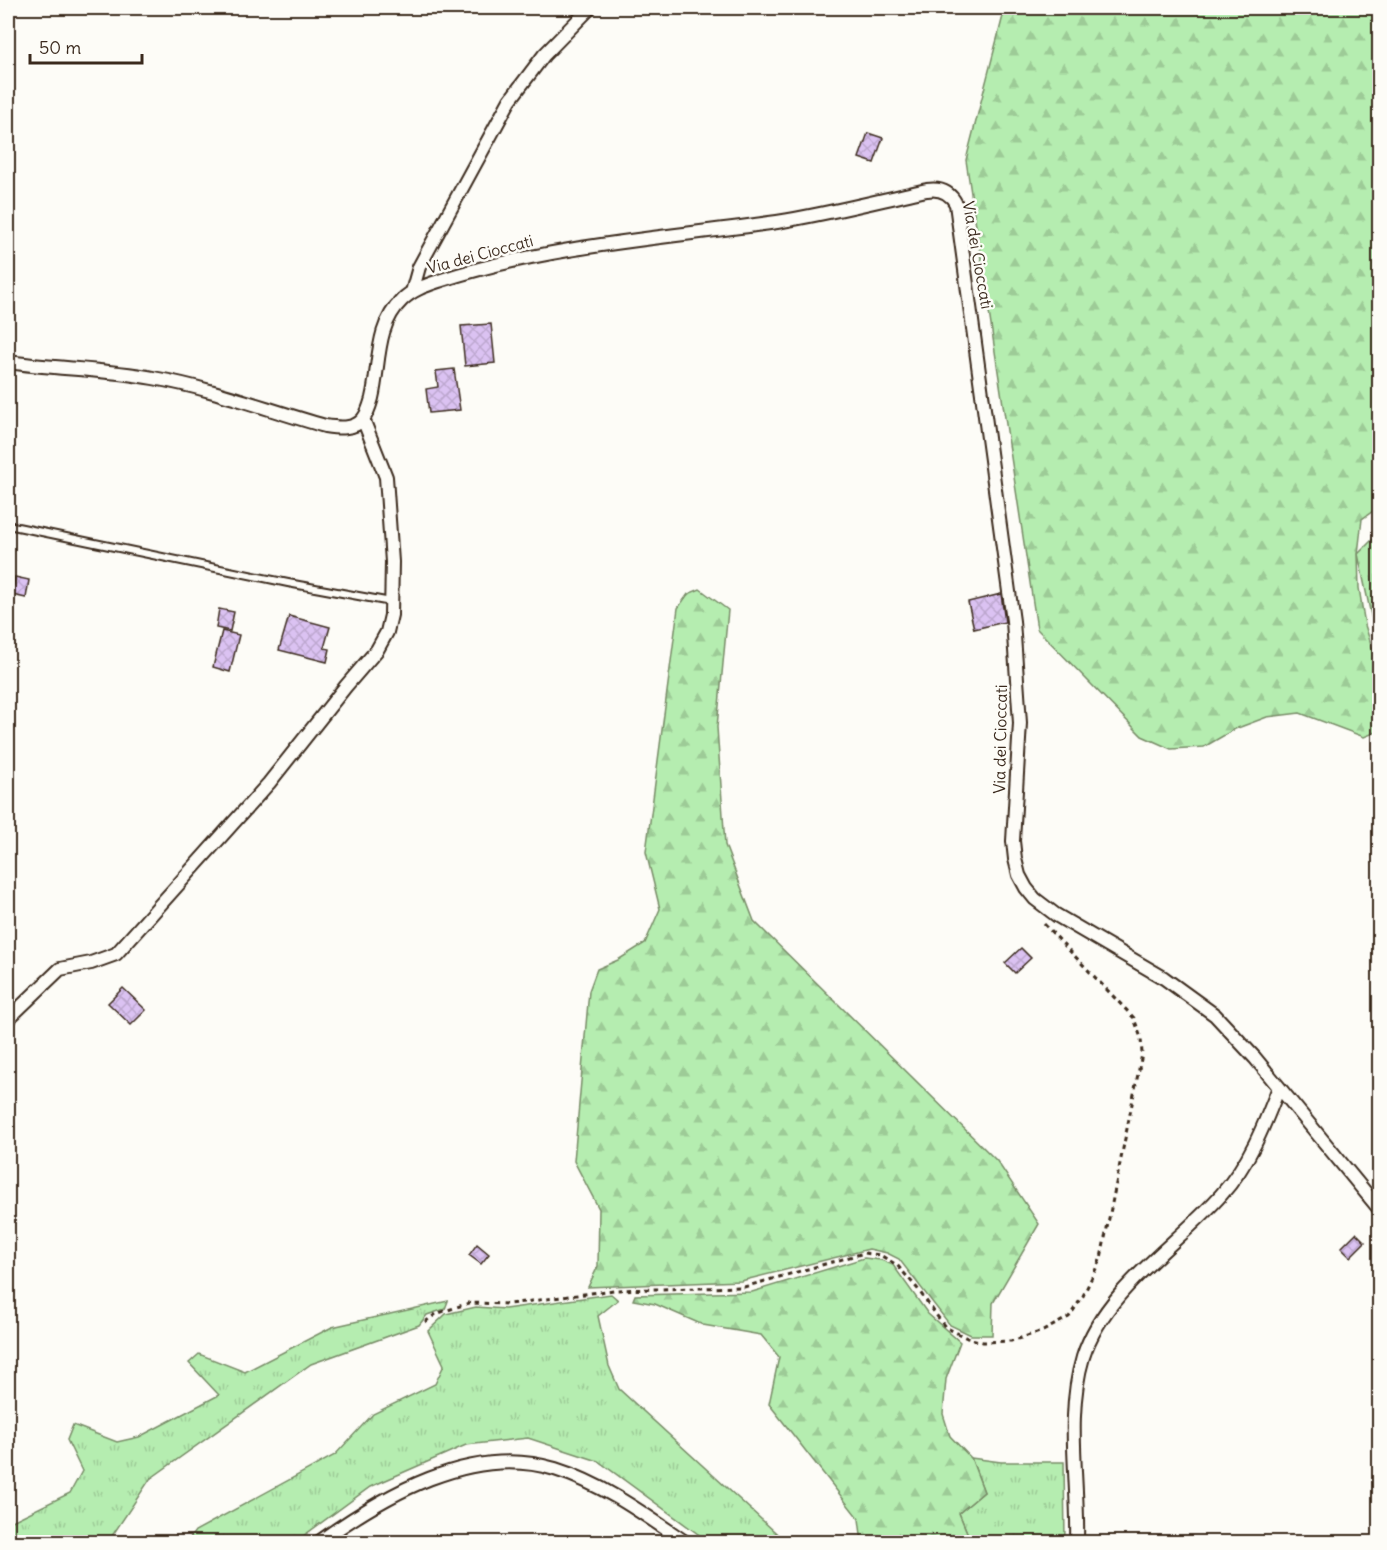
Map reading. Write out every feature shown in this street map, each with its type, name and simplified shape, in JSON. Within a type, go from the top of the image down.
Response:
[{"type":"street","points":[[412,292],[419,267],[510,100],[544,55],[590,8]]},
{"type":"street","name":"Via dei Cioccati","points":[[363,419],[373,394],[380,346],[386,324],[397,305],[412,292],[426,285],[468,272],[567,250],[795,219],[927,190],[942,190],[950,195],[956,204],[1013,621],[1020,723],[1013,832],[1016,867],[1026,888],[1047,909],[1164,978],[1215,1015],[1238,1038],[1380,1210]]},
{"type":"street","points":[[8,362],[156,378],[331,427],[350,427],[363,419],[386,477],[392,562],[391,602],[387,632],[377,650],[269,783],[116,954],[91,963],[60,969],[8,1019]]},
{"type":"street","points":[[1077,1542],[1074,1414],[1079,1376],[1087,1347],[1100,1322],[1123,1292],[1203,1214],[1236,1177],[1257,1142],[1279,1087]]},
{"type":"street","points":[[319,1542],[381,1501],[424,1480],[466,1468],[512,1463],[554,1468],[587,1481],[620,1498],[686,1542]]},
{"type":"lane","points":[[8,525],[391,602]]},
{"type":"path","points":[[425,1322],[436,1314],[469,1303],[509,1305],[614,1290],[744,1287],[864,1253],[880,1255],[897,1264],[945,1327],[967,1338],[983,1342],[1011,1341],[1043,1331],[1069,1317],[1083,1296],[1101,1258],[1142,1054],[1141,1038],[1134,1018],[1042,922]]},
{"type":"green space","points":[[1005,8],[1379,8],[1380,506],[1362,519],[1358,554],[1359,588],[1365,625],[1379,669],[1379,731],[1364,737],[1300,713],[1267,717],[1235,729],[1204,747],[1171,749],[1142,736],[1037,629],[966,160]]},
{"type":"green space","points":[[1379,533],[1379,653],[1358,554]]},
{"type":"green space","points":[[700,589],[728,610],[717,727],[725,845],[754,921],[997,1161],[1039,1224],[993,1303],[992,1335],[971,1335],[950,1325],[899,1259],[887,1253],[869,1249],[741,1281],[588,1287],[598,1266],[599,1209],[574,1161],[589,991],[597,969],[618,960],[645,943],[660,909],[646,852],[678,608],[688,594]]},
{"type":"green space","points":[[864,1258],[881,1260],[893,1265],[928,1314],[960,1342],[946,1379],[943,1414],[950,1436],[971,1458],[984,1492],[959,1513],[971,1542],[862,1542],[859,1519],[769,1404],[779,1357],[761,1335],[703,1325],[655,1304],[633,1300],[635,1295],[752,1292]]},
{"type":"green space","points":[[611,1294],[618,1300],[598,1316],[609,1366],[619,1389],[786,1542],[709,1542],[598,1461],[528,1438],[466,1445],[370,1487],[295,1542],[187,1542],[195,1531],[335,1455],[373,1414],[435,1384],[444,1365],[428,1331],[446,1314],[476,1307],[505,1309]]},
{"type":"green space","points":[[448,1301],[445,1309],[427,1315],[419,1325],[311,1364],[150,1479],[108,1542],[8,1542],[8,1523],[70,1493],[82,1471],[67,1440],[73,1425],[117,1442],[139,1437],[219,1395],[189,1363],[199,1354],[245,1372],[332,1327]]},
{"type":"green space","points":[[971,1458],[1001,1462],[1064,1462],[1065,1542],[971,1542],[959,1513],[984,1492]]},
{"type":"building","points":[[868,133],[883,138],[874,163],[859,158]]},
{"type":"building","points":[[491,324],[495,363],[465,366],[461,326]]},
{"type":"building","points":[[454,369],[460,410],[429,413],[426,389],[438,387],[436,371]]},
{"type":"building","points":[[15,577],[29,580],[26,598],[12,595]]},
{"type":"building","points":[[1001,594],[1005,622],[974,629],[968,602]]},
{"type":"building","points":[[219,609],[234,612],[230,631],[216,628]]},
{"type":"building","points":[[289,616],[330,627],[324,648],[330,649],[327,662],[279,650]]},
{"type":"building","points":[[222,631],[239,635],[230,672],[213,667]]},
{"type":"building","points":[[1021,948],[1031,958],[1015,973],[1005,963]]},
{"type":"building","points":[[123,988],[146,1010],[131,1025],[108,1003]]},
{"type":"building","points":[[1356,1233],[1365,1242],[1350,1257],[1341,1248]]},
{"type":"building","points":[[477,1244],[489,1254],[481,1264],[469,1255]]}]
